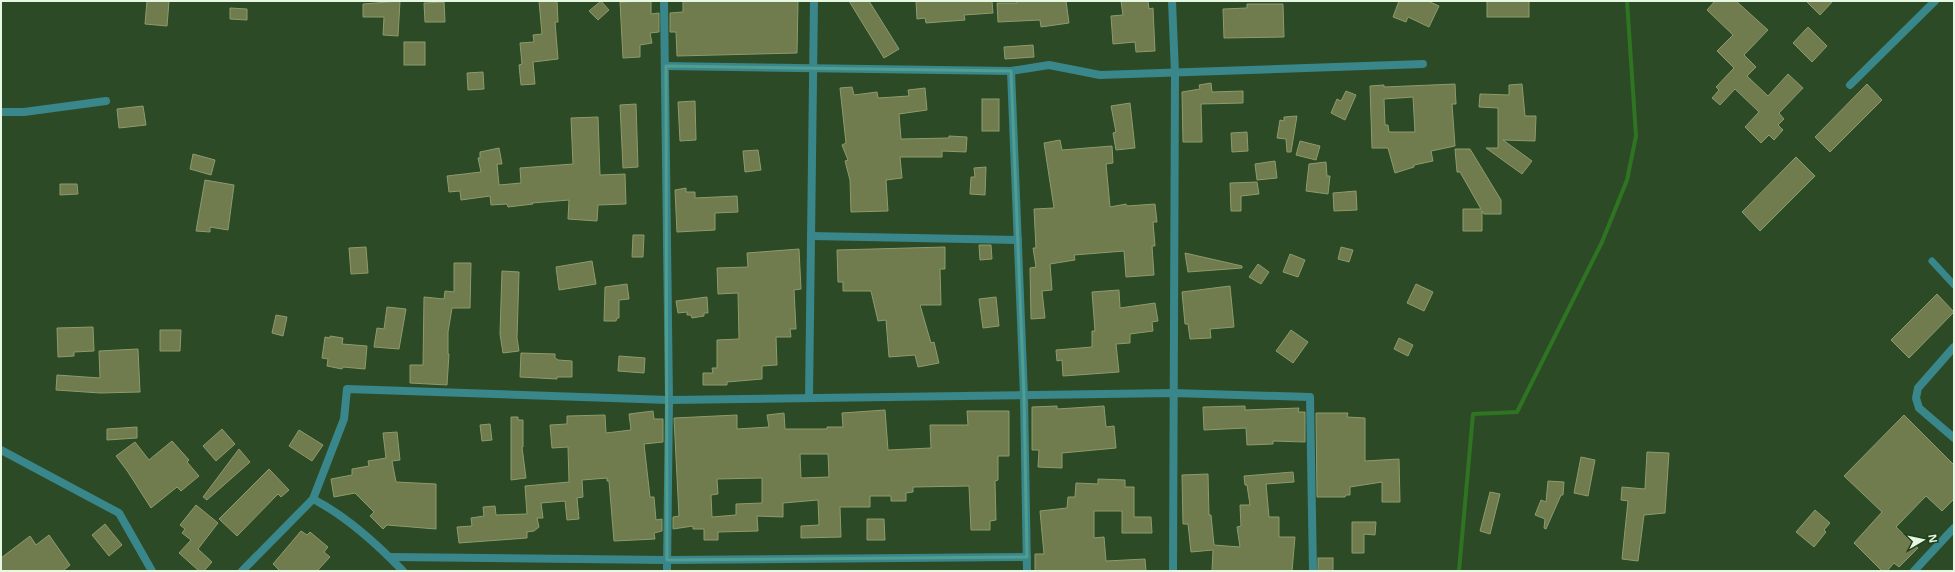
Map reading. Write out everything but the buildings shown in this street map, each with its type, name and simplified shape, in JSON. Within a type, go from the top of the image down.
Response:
[{"type":"street","points":[[664,1],[669,400],[667,571]]},
{"type":"street","points":[[809,398],[814,1]]},
{"type":"street","points":[[1172,1],[1175,73],[1173,571]]},
{"type":"street","points":[[1850,85],[1935,1]]},
{"type":"street","points":[[666,66],[1011,71],[1049,65],[1100,75],[1424,64]]},
{"type":"street","points":[[1011,71],[1024,396],[1027,571]]},
{"type":"street","points":[[1,112],[24,112],[106,100]]},
{"type":"street","points":[[811,236],[1018,240]]},
{"type":"street","points":[[1954,347],[1918,388],[1916,398],[1919,408],[1954,438]]},
{"type":"street","points":[[242,571],[313,499],[344,419],[347,389],[669,400],[1173,393],[1310,397],[1313,571]]},
{"type":"street","points":[[1,450],[119,513],[152,571]]},
{"type":"street","points":[[313,499],[331,508],[390,557],[403,571]]},
{"type":"street","points":[[1914,571],[1954,528]]},
{"type":"street","points":[[390,557],[667,560],[1027,557]]},
{"type":"lane","points":[[1932,261],[1954,284]]},
{"type":"highlighted area","points":[[666,66],[1011,71],[1024,396],[1027,557],[667,560]]},
{"type":"waterway","points":[[1459,571],[1473,414],[1517,412],[1602,242],[1627,180],[1636,136],[1627,1]]}]
